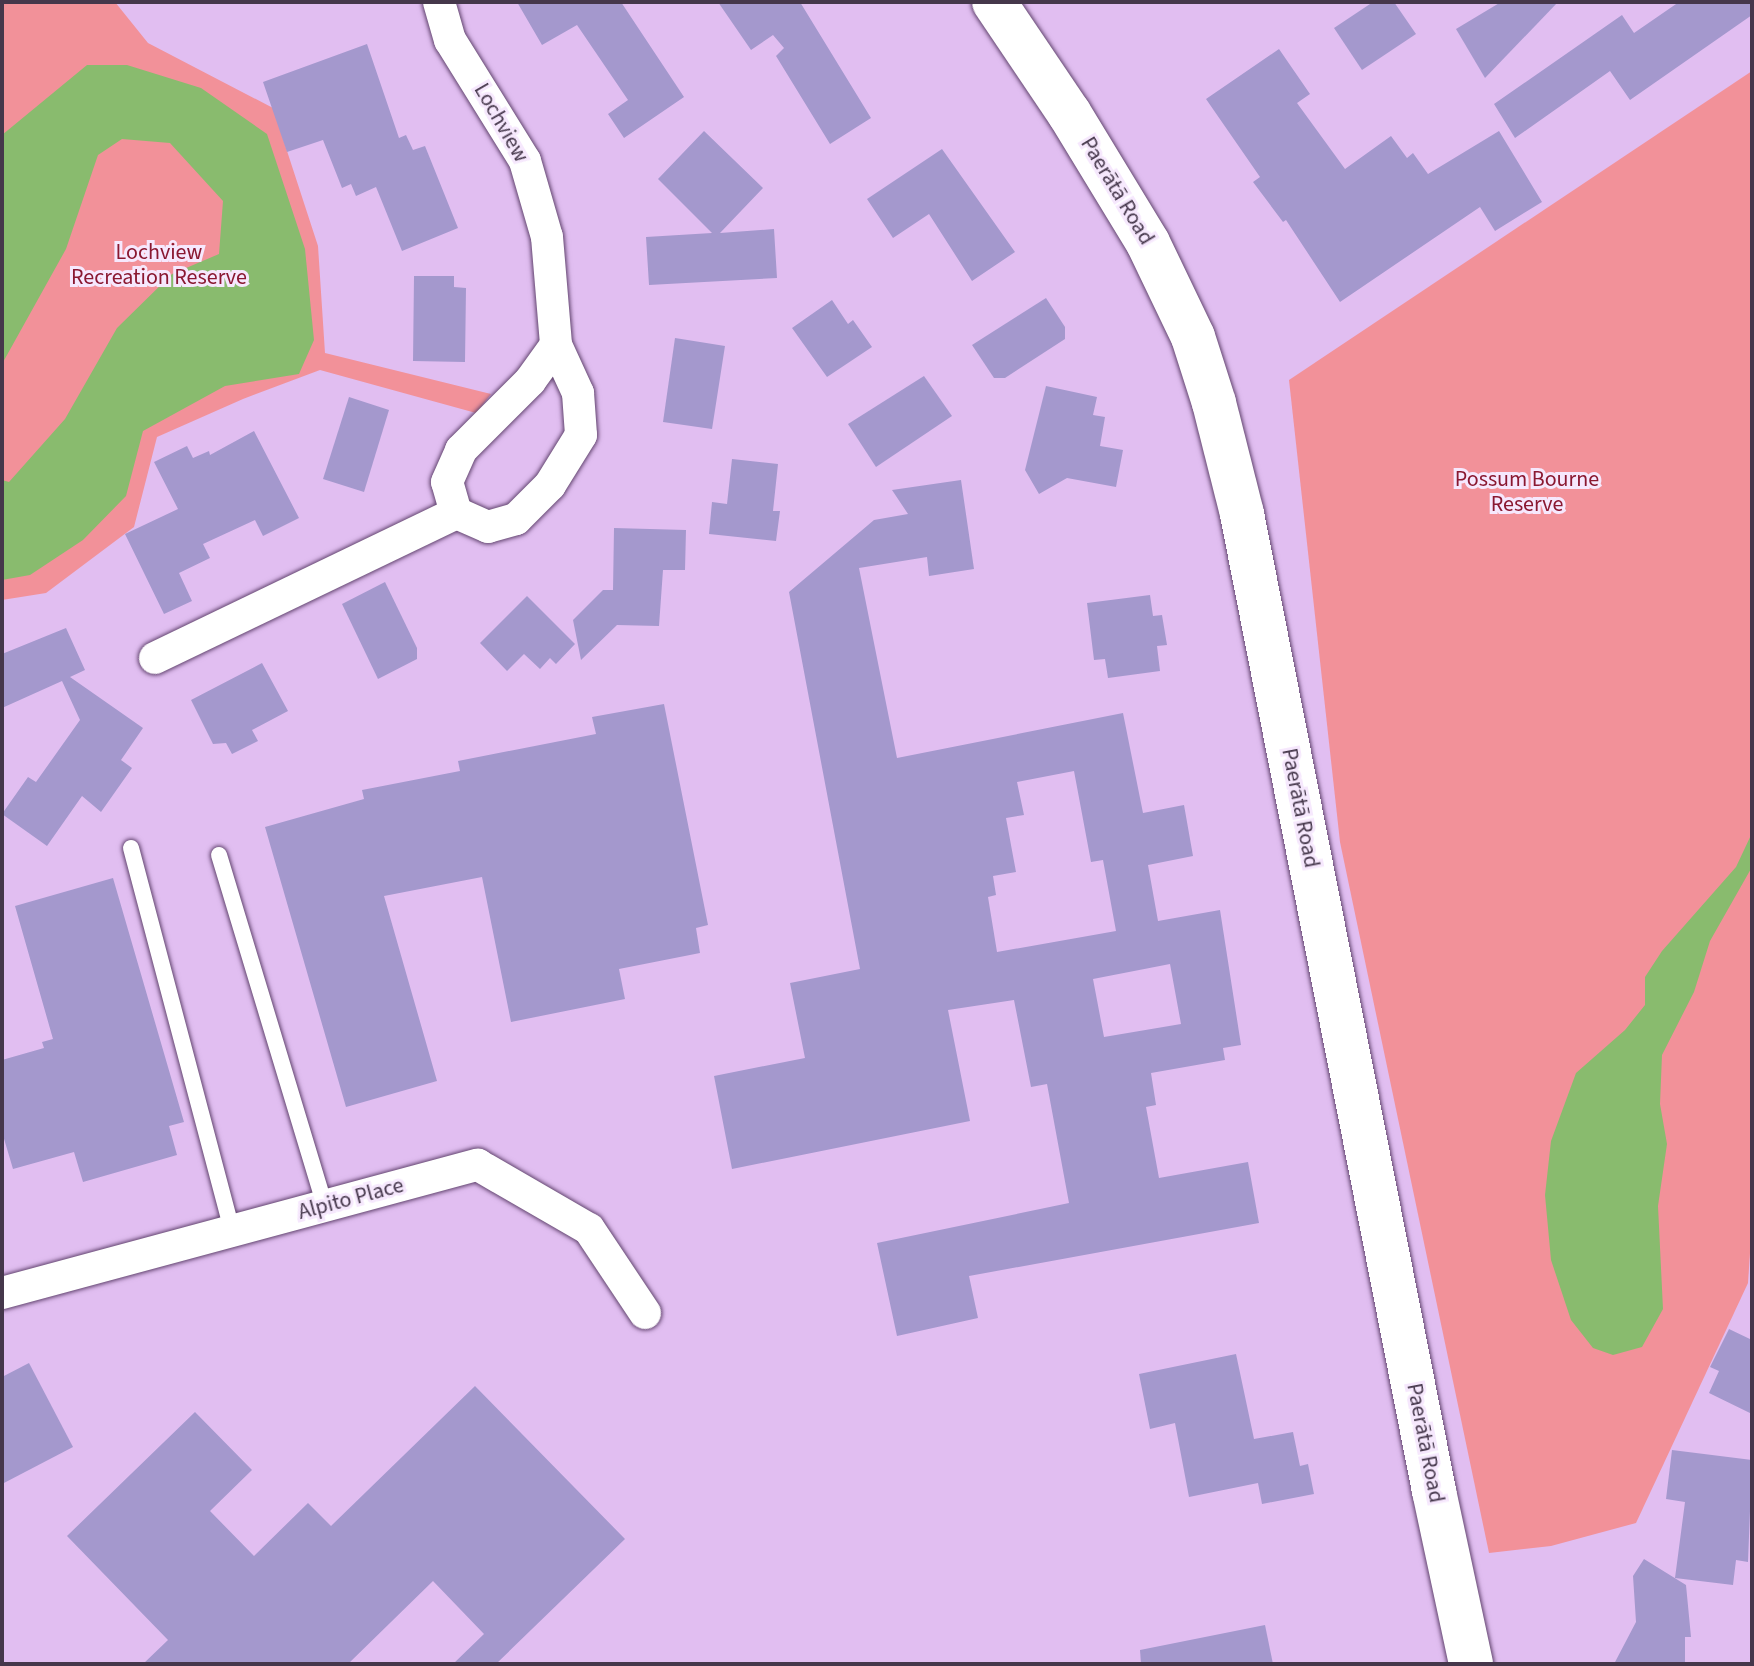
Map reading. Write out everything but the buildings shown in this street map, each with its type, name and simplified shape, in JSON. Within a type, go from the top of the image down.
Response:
[{"type":"main road","name":"Paerātā Road","points":[[994,2],[1069,113],[1141,230],[1193,337],[1214,403],[1242,514],[1434,1491],[1471,1664]]},
{"type":"street","name":"Lochview","points":[[439,2],[450,40],[525,161],[547,237],[556,345],[578,393],[581,435],[550,485],[516,519],[488,527],[456,513]]},
{"type":"street","points":[[155,658],[456,513],[447,482],[461,450],[530,381],[556,345]]},
{"type":"street","name":"Alpito Place","points":[[2,1293],[478,1165],[589,1229],[645,1313]]},
{"type":"lane","points":[[131,848],[232,1231]]},
{"type":"lane","points":[[219,855],[325,1206]]},
{"type":"green space","name":"Lochview Recreation Reserve","points":[[2,2],[115,2],[148,43],[273,108],[318,246],[325,353],[491,394],[476,413],[320,370],[243,399],[157,437],[134,527],[46,593],[2,600]]},
{"type":"green space","name":"Possum Bourne Reserve","points":[[1752,71],[1752,1223],[1748,1283],[1636,1523],[1551,1546],[1489,1553],[1340,842],[1289,380]]},
{"type":"shaded area","points":[[87,65],[127,65],[201,88],[267,134],[305,249],[314,340],[299,374],[225,386],[143,431],[126,496],[83,540],[30,575],[2,580],[2,480],[9,482],[65,419],[117,328],[172,274],[219,254],[223,201],[170,143],[122,139],[98,155],[66,249],[2,364],[2,135]]},
{"type":"shaded area","points":[[1752,833],[1752,867],[1710,941],[1694,992],[1662,1055],[1660,1104],[1667,1144],[1658,1206],[1663,1309],[1642,1347],[1613,1355],[1593,1348],[1571,1320],[1551,1260],[1545,1195],[1551,1141],[1576,1073],[1625,1030],[1645,1005],[1645,977],[1662,951],[1736,867]]}]
